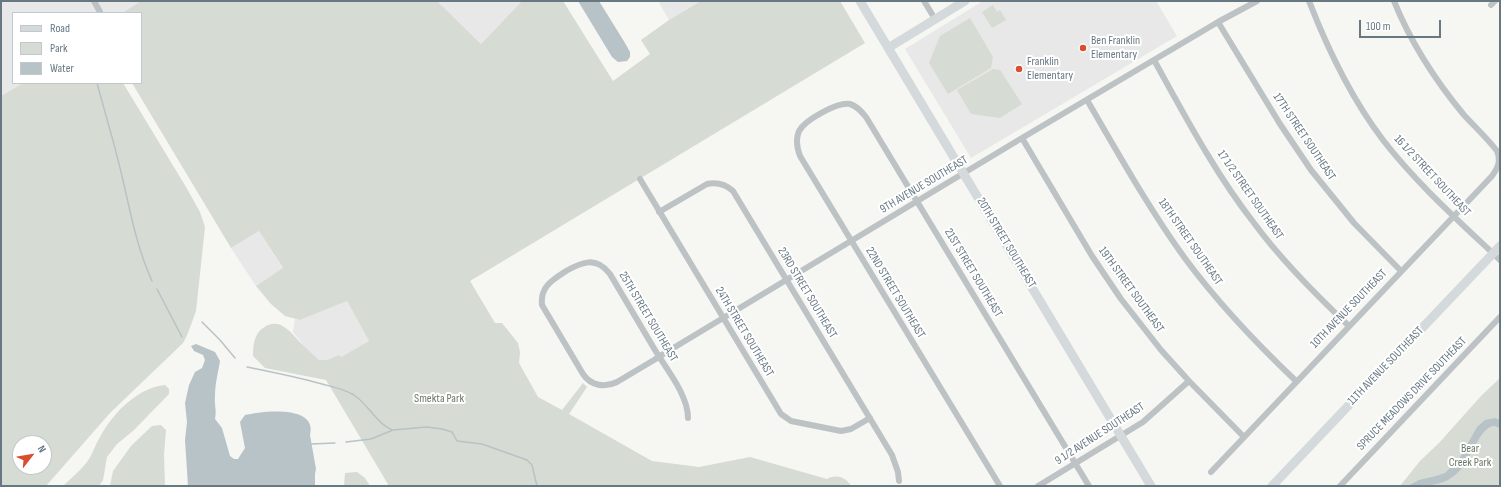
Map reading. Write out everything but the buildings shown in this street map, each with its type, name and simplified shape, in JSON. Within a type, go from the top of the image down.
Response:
[{"type":"street","points":[[94,1],[100,12]]},
{"type":"street","name":"20TH STREET SOUTHEAST","points":[[860,1],[1151,486]]},
{"type":"street","points":[[924,1],[935,19]]},
{"type":"street","points":[[888,48],[965,1]]},
{"type":"street","name":"9TH AVENUE SOUTHEAST","points":[[601,385],[613,384],[1022,138],[1218,22],[1257,1]]},
{"type":"street","name":"16 1/2 STREET SOUTHEAST","points":[[1309,1],[1319,28],[1336,64],[1368,119],[1402,163],[1493,254]]},
{"type":"street","points":[[1394,1],[1402,21],[1421,57],[1450,98],[1495,148],[1500,160]]},
{"type":"street","name":"17TH STREET SOUTHEAST","points":[[1218,22],[1283,130],[1311,170],[1362,232],[1401,271]]},
{"type":"street","name":"17 1/2 STREET SOUTHEAST","points":[[1154,60],[1213,164],[1254,223],[1290,267],[1317,296],[1349,326]]},
{"type":"street","name":"18TH STREET SOUTHEAST","points":[[1088,100],[1144,196],[1184,257],[1233,317],[1296,381]]},
{"type":"street","name":"21ST STREET SOUTHEAST","points":[[820,114],[840,104],[849,104],[858,108],[866,118],[1089,486]]},
{"type":"street","name":"22ND STREET SOUTHEAST","points":[[820,114],[804,125],[800,130],[797,142],[798,150],[851,241],[1000,486]]},
{"type":"street","name":"19TH STREET SOUTHEAST","points":[[1022,138],[1106,278],[1156,344],[1189,381],[1244,437]]},
{"type":"street","name":"10TH AVENUE SOUTHEAST","points":[[1211,472],[1492,176],[1497,169],[1500,160]]},
{"type":"street","name":"24TH STREET SOUTHEAST","points":[[640,180],[778,409],[788,420],[841,431],[851,429],[870,418]]},
{"type":"street","name":"23RD STREET SOUTHEAST","points":[[659,212],[707,184],[715,183],[725,185],[735,194],[892,455],[897,467],[899,480]]},
{"type":"street","name":"11TH AVENUE SOUTHEAST","points":[[1272,486],[1500,246]]},
{"type":"street","points":[[1493,254],[1500,260]]},
{"type":"street","name":"25TH STREET SOUTHEAST","points":[[601,385],[593,383],[584,376],[542,305],[542,294],[546,286],[552,280],[576,265],[586,262],[595,263],[603,267],[610,274],[684,397],[688,409],[688,418]]},
{"type":"street","name":"SPRUCE MEADOWS DRIVE SOUTHEAST","points":[[1340,486],[1500,317]]},
{"type":"street","name":"9 1/2 AVENUE SOUTHEAST","points":[[1038,486],[1122,436],[1148,418],[1189,381]]},
{"type":"shaded area","points":[[1,1],[141,1],[124,12],[12,12],[12,84],[21,84],[1,96]]},
{"type":"shaded area","points":[[437,1],[522,1],[481,44]]},
{"type":"shaded area","points":[[658,1],[701,1],[669,20]]},
{"type":"shaded area","name":"Franklin Elementary","points":[[983,1],[1156,1],[1177,36],[971,158],[905,49]]},
{"type":"shaded area","points":[[259,231],[283,269],[256,286],[231,248]]},
{"type":"shaded area","points":[[347,301],[369,341],[341,357],[338,356],[327,360],[319,360],[304,346],[293,332],[295,319],[300,320]]},
{"type":"green space","name":"Smekta Park","points":[[141,1],[437,1],[481,44],[522,1],[563,1],[613,81],[650,54],[641,40],[669,20],[701,1],[840,1],[865,43],[470,281],[495,323],[502,323],[518,343],[520,352],[519,363],[538,397],[562,410],[583,383],[587,387],[569,414],[652,461],[699,467],[750,457],[827,479],[830,477],[840,477],[846,480],[851,486],[389,486],[326,380],[265,368],[253,356],[254,344],[260,331],[269,325],[275,324],[286,328],[319,360],[327,360],[339,355],[341,357],[369,341],[347,301],[300,320],[285,316],[271,304],[256,286],[283,268],[259,231],[231,248],[133,84],[142,84],[142,12],[124,12]]},
{"type":"green space","points":[[993,5],[997,12],[1000,10],[1006,20],[992,28],[982,12]]},
{"type":"green space","points":[[970,18],[993,57],[991,68],[948,94],[929,63],[940,36]]},
{"type":"green space","points":[[993,69],[1000,70],[1022,104],[1000,118],[971,114],[957,90]]},
{"type":"green space","points":[[21,84],[124,84],[186,187],[200,212],[205,227],[196,311],[183,343],[110,413],[46,486],[1,486],[1,96]]},
{"type":"green space","name":"Bear Creek Park","points":[[1500,378],[1500,486],[1400,486],[1420,461]]},
{"type":"green space","points":[[165,385],[169,389],[169,394],[134,430],[117,444],[107,457],[103,480],[99,486],[63,486],[87,462],[105,428],[127,403],[145,391]]},
{"type":"green space","points":[[161,425],[166,430],[164,455],[165,486],[110,486],[113,471],[131,446],[152,426]]},
{"type":"green space","points":[[357,472],[365,478],[370,486],[344,486],[345,473]]},
{"type":"water","points":[[578,1],[599,1],[630,52],[630,57],[627,61],[618,62],[612,57]]},
{"type":"water","points":[[196,344],[215,352],[220,361],[216,387],[215,419],[222,428],[230,456],[234,459],[238,459],[245,448],[240,422],[245,415],[275,411],[297,414],[305,418],[310,425],[310,435],[316,469],[315,486],[188,486],[185,440],[187,422],[185,403],[189,385],[195,372],[202,368],[205,360],[203,355],[194,351],[191,346]]},
{"type":"water","points":[[1495,418],[1500,420],[1500,428],[1494,426],[1485,430],[1464,465],[1448,480],[1434,485],[1408,486],[1419,480],[1445,473],[1459,459],[1477,427],[1485,420]]},
{"type":"waterway","points":[[97,84],[138,241],[146,268],[152,281]]},
{"type":"waterway","points":[[157,289],[182,337]]},
{"type":"waterway","points":[[202,322],[235,358]]},
{"type":"waterway","points":[[247,367],[303,379],[346,391],[359,399],[381,423],[392,430]]},
{"type":"waterway","points":[[346,442],[371,439],[393,430],[427,427],[442,429],[452,432],[457,441],[482,444],[527,460],[532,465],[537,486]]},
{"type":"waterway","points":[[311,444],[335,443]]},
{"type":"place","name":"Ben Franklin Elementary","points":[[1083,48]]},
{"type":"place","name":"Franklin Elementary","points":[[1019,69]]}]
